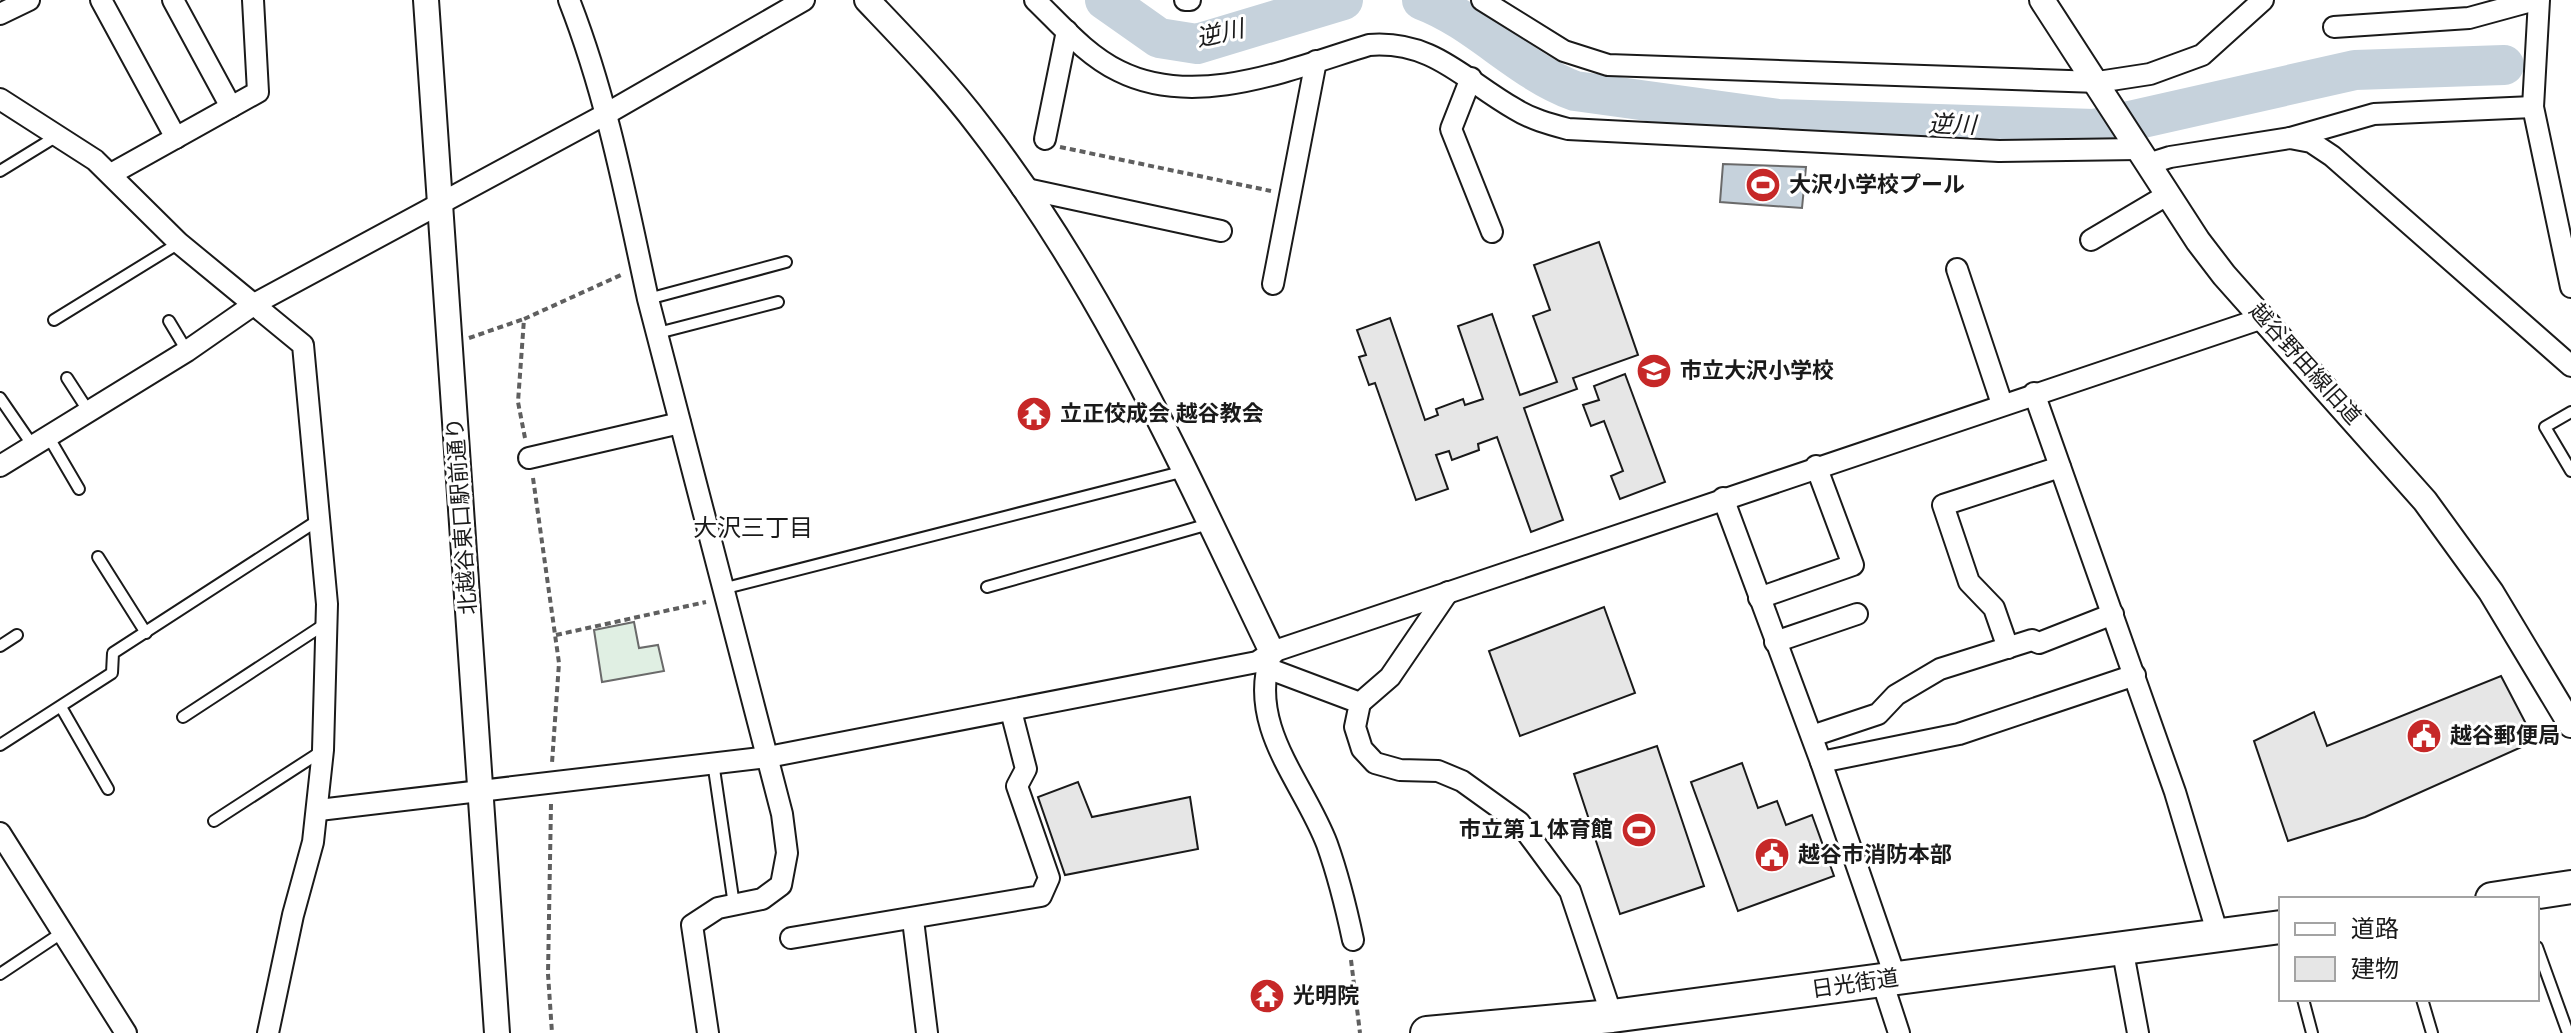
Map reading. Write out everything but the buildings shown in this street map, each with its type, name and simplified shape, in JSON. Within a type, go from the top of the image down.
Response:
[{"type":"main road","points":[[2514,897],[2571,887]]},
{"type":"main road","name":"日光街道","points":[[1427,1033],[1614,1024],[1889,980],[2279,927]]},
{"type":"street","points":[[0,14],[29,0]]},
{"type":"street","points":[[101,0],[176,138]]},
{"type":"street","points":[[173,0],[231,107]]},
{"type":"street","points":[[111,174],[258,92],[253,0]]},
{"type":"street","name":"北越谷東口駅前通り","points":[[426,0],[497,1033]]},
{"type":"street","points":[[569,0],[606,114],[633,220],[648,299],[727,593],[782,814],[787,853],[781,885],[762,899],[718,908],[692,925],[708,1033]]},
{"type":"street","points":[[0,466],[187,351],[256,303],[606,114],[804,0]]},
{"type":"street","points":[[867,0],[979,125],[1022,188],[1114,334],[1185,471],[1270,660],[1266,716],[1281,754],[1326,841],[1353,940]]},
{"type":"street","points":[[1035,0],[1086,50],[1119,71],[1172,86],[1218,86],[1369,45],[1394,43],[1443,60],[1514,109],[1540,122],[1568,129],[1999,151],[2140,152],[2170,157],[2290,138],[2374,114],[2533,107]]},
{"type":"street","points":[[1482,0],[1564,51],[1608,65],[2102,88],[2202,55],[2263,0]]},
{"type":"street","name":"越谷野田線旧道","points":[[2042,0],[2102,88],[2167,195],[2224,275],[2425,501],[2491,592],[2569,716]]},
{"type":"street","points":[[2334,27],[2469,18],[2537,0],[2533,107],[2571,287]]},
{"type":"street","points":[[1045,142],[1067,31]]},
{"type":"street","points":[[1273,284],[1316,61]]},
{"type":"street","points":[[1471,78],[1451,129],[1492,232]]},
{"type":"street","points":[[0,99],[111,174],[179,243],[256,303],[303,345],[322,518],[327,623],[323,750],[319,810],[268,1033]]},
{"type":"street","points":[[2290,138],[2311,142],[2332,156],[2571,366]]},
{"type":"street","points":[[1022,188],[1221,231]]},
{"type":"street","points":[[2091,240],[2167,195]]},
{"type":"street","points":[[1957,269],[2002,404]]},
{"type":"street","points":[[319,810],[768,757],[1270,660],[1448,592],[2263,318]]},
{"type":"street","points":[[2034,393],[2175,792],[2218,935]]},
{"type":"street","points":[[529,458],[680,423]]},
{"type":"street","points":[[1759,598],[1853,565],[1816,466]]},
{"type":"street","points":[[2008,648],[1994,608],[1969,582],[1943,505],[2060,467]]},
{"type":"street","points":[[1723,498],[1821,762],[1889,980],[1899,1033]]},
{"type":"street","points":[[1448,592],[1390,677],[1360,703],[1355,727],[1362,749],[1375,763],[1400,770],[1438,771],[1462,781],[1519,822],[1570,891],[1614,1024]]},
{"type":"street","points":[[1775,642],[1857,614]]},
{"type":"street","points":[[1812,736],[1878,714],[1896,695],[1940,669],[2032,640],[2039,643],[2113,614]]},
{"type":"street","points":[[1270,660],[1360,703]]},
{"type":"street","points":[[1821,762],[1959,734],[2135,675]]},
{"type":"street","points":[[791,938],[913,920],[1041,896],[1049,878],[1017,786],[1026,769],[1011,711]]},
{"type":"street","points":[[0,833],[126,1033]]},
{"type":"street","points":[[913,920],[927,1033]]},
{"type":"street","points":[[2122,947],[2138,1033]]},
{"type":"lane","points":[[0,171],[57,136]]},
{"type":"lane","points":[[54,320],[179,243]]},
{"type":"lane","points":[[648,299],[786,262]]},
{"type":"lane","points":[[658,333],[778,302]]},
{"type":"lane","points":[[169,321],[187,351]]},
{"type":"lane","points":[[67,378],[89,412]]},
{"type":"lane","points":[[0,398],[41,441],[79,489]]},
{"type":"lane","points":[[2571,412],[2545,427],[2571,471]]},
{"type":"lane","points":[[727,593],[1185,471]]},
{"type":"lane","points":[[0,745],[112,673],[113,653],[322,518]]},
{"type":"lane","points":[[987,587],[1210,524]]},
{"type":"lane","points":[[98,557],[146,633]]},
{"type":"lane","points":[[183,717],[327,623]]},
{"type":"lane","points":[[0,646],[17,635]]},
{"type":"lane","points":[[61,707],[108,789]]},
{"type":"lane","points":[[214,821],[323,750]]},
{"type":"lane","points":[[713,762],[734,905]]},
{"type":"lane","points":[[0,974],[63,932]]},
{"type":"lane","points":[[2539,953],[2568,1033]]},
{"type":"lane","points":[[2304,1001],[2312,1033]]},
{"type":"lane","points":[[2423,1001],[2432,1033]]},
{"type":"path","points":[[1045,142],[1290,195]]},
{"type":"path","points":[[469,338],[524,319],[641,265]]},
{"type":"path","points":[[524,319],[518,402],[540,510],[559,663],[551,782],[552,898],[548,974],[552,1033]]},
{"type":"path","points":[[556,635],[727,593]]},
{"type":"path","points":[[1353,940],[1349,943],[1360,1033]]},
{"type":"green space","points":[[634,622],[639,648],[658,645],[664,671],[602,682],[594,630]]},
{"type":"shaded area","name":"大沢小学校プール","points":[[1723,164],[1806,167],[1802,208],[1720,202]]},
{"type":"waterway","name":"逆川","points":[[1105,0],[1159,38],[1197,44],[1343,0]]},
{"type":"waterway","name":"逆川","points":[[1422,0],[1462,20],[1535,71],[1575,91],[1778,119],[2094,129],[2355,70],[2504,65]]},
{"type":"place","name":"大沢小学校プール","points":[[1763,185]]},
{"type":"place","name":"市立大沢小学校","points":[[1654,371]]},
{"type":"place","name":"立正佼成会 越谷教会","points":[[1034,414]]},
{"type":"place","name":"越谷郵便局","points":[[2424,736]]},
{"type":"place","name":"市立第１体育館","points":[[1639,830]]},
{"type":"place","name":"越谷市消防本部","points":[[1772,855]]},
{"type":"place","name":"光明院","points":[[1267,996]]},
{"type":"district","name":"大沢三丁目","points":[[753,528]]}]
